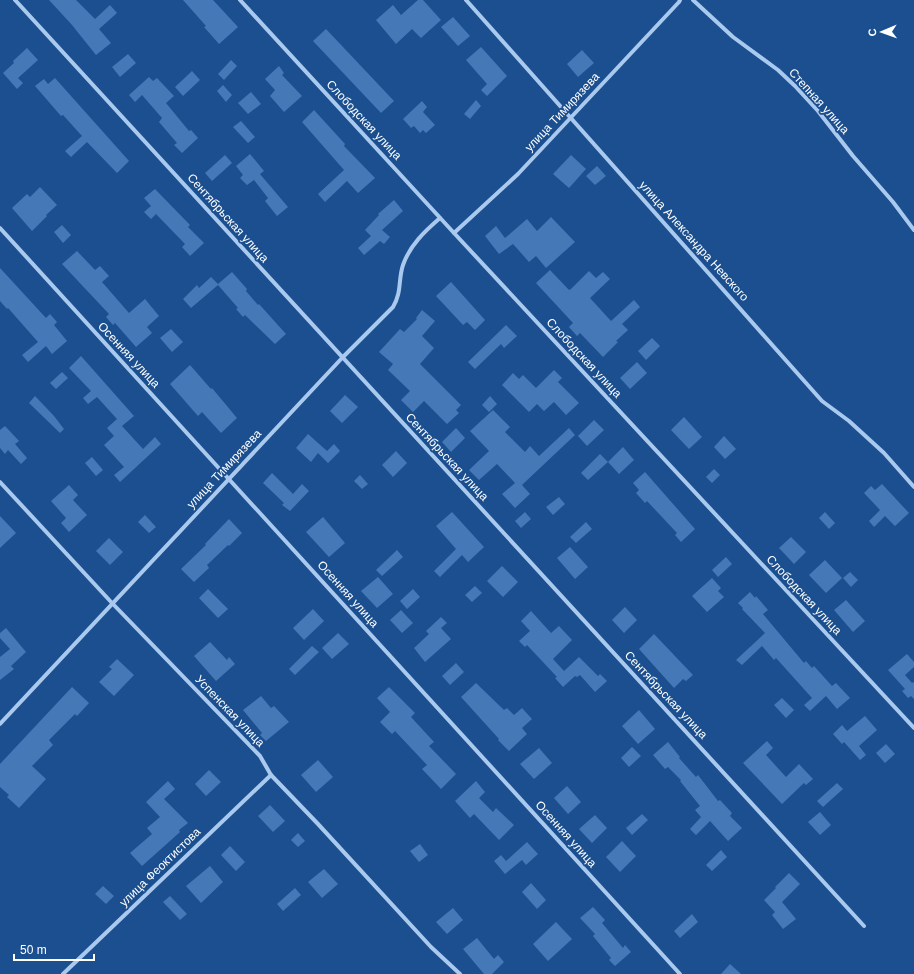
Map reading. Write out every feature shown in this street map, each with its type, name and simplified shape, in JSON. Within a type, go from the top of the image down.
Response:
[{"type":"street","name":"Сентябрьская улица","points":[[15,0],[864,926]]},
{"type":"street","name":"Слободская улица","points":[[240,0],[454,234],[914,728]]},
{"type":"street","name":"улица Александра Невского","points":[[466,0],[822,401],[849,421],[878,448],[914,487]]},
{"type":"street","name":"улица Тимирязева","points":[[454,234],[518,174],[680,0]]},
{"type":"street","name":"Степная улица","points":[[693,0],[733,37],[778,70],[795,86],[818,111],[853,156],[893,202],[914,230]]},
{"type":"street","name":"улица Тимирязева","points":[[0,724],[342,358],[393,307],[398,298],[403,265],[412,247],[423,233],[440,218]]},
{"type":"street","name":"Осенняя улица","points":[[0,228],[680,974]]},
{"type":"street","name":"Успенская улица","points":[[0,482],[112,603],[260,756],[271,775],[431,947],[460,974]]},
{"type":"street","name":"улица Феоктистова","points":[[63,974],[271,775]]},
{"type":"building","points":[[49,0],[76,0],[95,19],[110,5],[117,13],[99,29],[111,43],[96,55],[72,25]]},
{"type":"building","points":[[183,0],[213,0],[238,27],[219,44],[204,27],[206,26]]},
{"type":"building","points":[[418,0],[423,0],[441,20],[421,38],[412,29],[396,44],[376,20],[393,5],[401,15]]},
{"type":"building","points":[[453,17],[470,36],[458,46],[441,27]]},
{"type":"building","points":[[326,29],[394,101],[381,113],[313,41]]},
{"type":"building","points":[[481,47],[507,76],[487,96],[481,90],[487,84],[466,60]]},
{"type":"building","points":[[27,48],[38,60],[18,78],[23,83],[17,89],[3,73]]},
{"type":"building","points":[[582,50],[594,63],[578,77],[567,64]]},
{"type":"building","points":[[128,54],[136,63],[120,77],[112,67]]},
{"type":"building","points":[[231,60],[237,66],[224,80],[218,74]]},
{"type":"building","points":[[279,66],[284,73],[282,75],[302,96],[284,112],[270,96],[275,90],[265,79]]},
{"type":"building","points":[[192,71],[200,80],[183,96],[175,87]]},
{"type":"building","points":[[149,77],[153,81],[157,78],[174,96],[166,103],[189,131],[191,130],[198,138],[182,153],[174,145],[177,143],[159,122],[162,118],[142,95],[135,102],[129,95]]},
{"type":"building","points":[[55,78],[129,161],[117,173],[87,142],[71,157],[65,151],[82,136],[63,115],[61,116],[35,86],[44,79],[48,84]]},
{"type":"building","points":[[223,85],[232,95],[226,102],[217,91]]},
{"type":"building","points":[[251,92],[261,104],[248,114],[238,103]]},
{"type":"building","points":[[476,100],[481,106],[470,119],[464,114]]},
{"type":"building","points":[[422,101],[427,107],[423,112],[435,125],[426,133],[423,130],[420,133],[414,126],[411,128],[403,119]]},
{"type":"building","points":[[314,110],[345,144],[344,146],[375,178],[358,193],[347,181],[325,202],[318,194],[344,170],[302,122]]},
{"type":"building","points":[[241,121],[255,137],[248,143],[233,127]]},
{"type":"building","points":[[250,154],[264,171],[260,174],[288,207],[277,216],[265,201],[268,198],[254,180],[247,185],[240,178],[243,175],[236,166]]},
{"type":"building","points":[[225,155],[232,163],[212,181],[205,173]]},
{"type":"building","points":[[571,155],[586,169],[569,188],[553,174]]},
{"type":"building","points":[[597,166],[606,176],[595,185],[586,176]]},
{"type":"building","points":[[40,187],[57,205],[32,231],[12,208],[27,194],[30,197]]},
{"type":"building","points":[[155,189],[190,225],[188,227],[204,243],[190,256],[182,247],[185,244],[156,214],[151,219],[144,212],[151,206],[144,198]]},
{"type":"building","points":[[394,200],[403,211],[382,230],[390,237],[384,244],[380,241],[364,255],[358,248],[371,236],[365,230],[379,215],[378,214]]},
{"type":"building","points":[[551,217],[575,242],[546,268],[536,256],[529,262],[513,244],[499,254],[485,236],[496,226],[505,238],[527,219],[537,231]]},
{"type":"building","points":[[62,225],[71,235],[63,243],[54,232]]},
{"type":"building","points":[[77,251],[95,270],[100,266],[109,276],[102,282],[129,313],[145,299],[159,316],[147,327],[152,333],[136,347],[115,323],[113,325],[106,317],[109,314],[62,264]]},
{"type":"building","points":[[0,268],[46,318],[50,314],[57,322],[54,325],[67,341],[52,354],[46,346],[28,362],[22,355],[38,342],[0,301]]},
{"type":"building","points":[[550,270],[569,290],[589,271],[596,278],[603,272],[610,279],[590,298],[611,321],[634,300],[640,307],[622,324],[628,330],[616,341],[618,342],[603,357],[580,333],[577,336],[569,327],[573,323],[536,283]]},
{"type":"building","points":[[232,272],[247,289],[246,291],[258,305],[259,304],[286,334],[275,344],[245,315],[243,317],[236,309],[238,308],[218,285],[191,308],[183,299],[197,285],[199,288],[211,277],[218,284]]},
{"type":"building","points":[[451,282],[485,320],[475,330],[467,322],[463,325],[436,296]]},
{"type":"building","points":[[422,310],[435,321],[422,336],[434,348],[420,364],[461,405],[456,410],[459,413],[447,424],[424,401],[413,412],[401,400],[410,391],[388,370],[393,364],[379,352],[400,329],[404,332],[417,319],[416,318]]},
{"type":"building","points":[[506,325],[517,336],[504,348],[501,344],[475,369],[468,362]]},
{"type":"building","points":[[171,329],[183,342],[172,352],[160,338]]},
{"type":"building","points":[[652,338],[660,346],[646,360],[638,351]]},
{"type":"building","points":[[81,356],[134,416],[122,426],[143,449],[155,437],[161,444],[120,482],[114,475],[124,467],[104,445],[114,436],[107,428],[117,419],[97,397],[88,404],[83,398],[91,391],[69,368]]},
{"type":"building","points":[[637,362],[647,373],[630,389],[620,378]]},
{"type":"building","points":[[190,365],[237,418],[221,433],[202,412],[198,416],[170,384]]},
{"type":"building","points":[[554,370],[562,378],[558,382],[579,403],[566,415],[554,402],[544,411],[537,404],[529,412],[502,385],[513,373],[519,379],[523,375],[536,388]]},
{"type":"building","points":[[62,372],[68,378],[56,389],[50,383]]},
{"type":"building","points":[[345,395],[358,407],[342,423],[330,411]]},
{"type":"building","points":[[35,396],[64,429],[60,433],[29,403]]},
{"type":"building","points":[[490,396],[497,404],[489,412],[482,405]]},
{"type":"building","points":[[493,410],[510,427],[505,432],[525,452],[530,446],[539,456],[569,428],[575,435],[522,485],[530,494],[515,508],[502,494],[515,483],[497,464],[479,480],[469,470],[489,451],[470,431]]},
{"type":"building","points":[[684,417],[702,437],[689,449],[671,430]]},
{"type":"building","points":[[594,420],[604,430],[587,446],[578,436]]},
{"type":"building","points":[[5,426],[19,441],[15,444],[27,458],[21,464],[8,450],[5,454],[0,448],[0,430]]},
{"type":"building","points":[[456,428],[465,438],[451,452],[442,442]]},
{"type":"building","points":[[308,434],[327,451],[334,444],[340,451],[328,463],[318,453],[311,462],[296,448]]},
{"type":"building","points":[[724,436],[736,449],[725,459],[714,447]]},
{"type":"building","points":[[623,447],[634,460],[619,474],[608,462]]},
{"type":"building","points":[[396,451],[407,463],[393,477],[382,465]]},
{"type":"building","points":[[600,454],[608,462],[588,480],[581,473]]},
{"type":"building","points":[[92,457],[103,470],[96,476],[85,463]]},
{"type":"building","points":[[714,469],[720,475],[712,483],[706,477]]},
{"type":"building","points":[[645,472],[695,529],[681,542],[675,535],[677,533],[647,501],[645,503],[636,493],[639,490],[633,483]]},
{"type":"building","points":[[272,473],[293,494],[302,484],[309,491],[290,511],[282,505],[284,503],[263,483]]},
{"type":"building","points":[[360,475],[368,484],[362,489],[354,481]]},
{"type":"building","points":[[882,484],[909,513],[895,526],[885,516],[874,527],[869,521],[880,510],[864,493],[871,486],[875,490]]},
{"type":"building","points":[[69,485],[78,495],[73,500],[87,515],[69,532],[61,523],[66,518],[51,501]]},
{"type":"building","points":[[559,497],[565,504],[553,515],[546,507]]},
{"type":"building","points":[[452,512],[484,547],[468,562],[462,555],[440,577],[434,571],[456,549],[436,526]]},
{"type":"building","points":[[525,512],[531,519],[521,528],[515,521]]},
{"type":"building","points":[[825,512],[835,523],[829,529],[819,518]]},
{"type":"building","points":[[145,515],[156,527],[149,533],[138,522]]},
{"type":"building","points":[[0,516],[16,533],[0,548]]},
{"type":"building","points":[[323,517],[345,543],[329,557],[306,532]]},
{"type":"building","points":[[229,519],[242,533],[207,565],[209,568],[194,582],[181,569],[206,545],[205,544]]},
{"type":"building","points":[[586,522],[592,529],[576,543],[570,537]]},
{"type":"building","points":[[791,537],[806,552],[794,564],[779,548]]},
{"type":"building","points":[[109,538],[123,552],[110,565],[96,551]]},
{"type":"building","points":[[570,547],[588,567],[575,579],[557,558]]},
{"type":"building","points":[[397,550],[403,557],[382,576],[376,570]]},
{"type":"building","points":[[726,557],[732,564],[718,577],[712,570]]},
{"type":"building","points":[[825,560],[842,578],[826,593],[809,575]]},
{"type":"building","points":[[502,566],[518,582],[503,597],[487,581]]},
{"type":"building","points":[[850,572],[858,580],[851,587],[843,578]]},
{"type":"building","points":[[378,577],[393,594],[377,608],[361,591]]},
{"type":"building","points":[[712,578],[721,588],[718,591],[724,597],[707,612],[692,596]]},
{"type":"building","points":[[475,586],[482,593],[472,602],[465,595]]},
{"type":"building","points":[[208,589],[228,609],[218,618],[199,598]]},
{"type":"building","points":[[413,589],[420,597],[407,609],[400,601]]},
{"type":"building","points":[[750,592],[755,598],[756,596],[768,610],[763,614],[804,663],[806,661],[812,668],[814,666],[832,686],[836,683],[850,698],[837,709],[826,696],[810,711],[804,705],[812,698],[776,658],[774,660],[762,646],[742,665],[736,660],[765,633],[738,603]]},
{"type":"building","points":[[846,600],[865,621],[853,632],[834,610]]},
{"type":"building","points":[[625,607],[637,620],[624,633],[612,620]]},
{"type":"building","points":[[313,609],[324,621],[304,640],[293,628]]},
{"type":"building","points":[[401,610],[413,623],[402,633],[390,620]]},
{"type":"building","points":[[531,611],[551,633],[559,626],[572,640],[553,659],[564,671],[579,657],[598,676],[600,674],[607,681],[595,692],[580,675],[577,677],[575,676],[563,687],[555,678],[557,677],[527,645],[525,647],[519,641],[530,631],[521,621]]},
{"type":"building","points":[[441,617],[447,623],[441,628],[451,639],[425,662],[414,648],[429,634],[426,631]]},
{"type":"building","points":[[6,628],[26,652],[11,666],[14,669],[0,680],[0,657],[10,649],[0,638],[0,633]]},
{"type":"building","points":[[338,633],[349,644],[332,659],[322,648]]},
{"type":"building","points":[[654,634],[693,675],[686,681],[683,679],[674,688],[639,649]]},
{"type":"building","points":[[210,642],[227,660],[229,657],[235,664],[216,681],[194,656]]},
{"type":"building","points":[[312,646],[319,652],[295,675],[289,669]]},
{"type":"building","points":[[907,654],[914,662],[914,667],[905,675],[912,683],[914,682],[914,699],[911,696],[908,698],[902,691],[905,689],[888,670]]},
{"type":"building","points":[[117,659],[134,675],[114,696],[99,682],[112,669],[109,667]]},
{"type":"building","points":[[456,663],[464,672],[450,685],[442,676]]},
{"type":"building","points":[[476,683],[504,710],[507,708],[514,715],[522,708],[532,719],[522,728],[527,734],[509,751],[461,697]]},
{"type":"building","points":[[72,687],[89,703],[77,716],[75,714],[49,740],[53,745],[32,766],[46,779],[19,808],[7,797],[9,795],[0,787],[0,764]]},
{"type":"building","points":[[389,687],[415,713],[411,717],[434,742],[429,746],[456,774],[441,789],[422,769],[427,765],[395,731],[392,734],[380,722],[390,712],[377,698]]},
{"type":"building","points":[[261,696],[271,708],[274,706],[289,722],[266,741],[260,735],[262,733],[243,710]]},
{"type":"building","points":[[782,698],[794,710],[786,718],[774,705]]},
{"type":"building","points":[[639,710],[655,729],[638,744],[622,726]]},
{"type":"building","points":[[865,716],[877,730],[859,746],[866,755],[860,760],[844,742],[842,744],[833,734],[842,725],[847,731]]},
{"type":"building","points":[[767,741],[773,748],[766,755],[786,777],[799,764],[813,779],[806,785],[804,783],[782,804],[743,763]]},
{"type":"building","points":[[668,742],[680,757],[679,758],[696,777],[698,775],[718,801],[720,800],[732,813],[730,816],[742,828],[728,841],[710,821],[696,835],[690,829],[701,817],[695,810],[700,806],[680,781],[681,780],[668,767],[665,769],[653,755]]},
{"type":"building","points":[[886,744],[895,754],[885,763],[876,753]]},
{"type":"building","points":[[632,747],[641,756],[629,767],[621,758]]},
{"type":"building","points":[[539,748],[552,763],[534,779],[520,764]]},
{"type":"building","points":[[318,760],[333,777],[316,792],[301,775]]},
{"type":"building","points":[[209,770],[221,782],[206,796],[195,784]]},
{"type":"building","points":[[168,781],[175,789],[164,799],[188,823],[142,866],[130,853],[152,834],[147,828],[160,817],[146,802]]},
{"type":"building","points":[[476,781],[485,792],[479,798],[493,812],[496,808],[514,825],[499,840],[474,814],[470,818],[455,801]]},
{"type":"building","points":[[837,783],[843,789],[823,807],[817,801]]},
{"type":"building","points":[[567,786],[581,802],[568,814],[554,798]]},
{"type":"building","points":[[270,805],[285,821],[273,832],[258,816]]},
{"type":"building","points":[[820,812],[831,825],[820,835],[808,822]]},
{"type":"building","points":[[642,814],[648,820],[632,835],[626,828]]},
{"type":"building","points":[[595,815],[607,828],[592,843],[579,829]]},
{"type":"building","points":[[298,833],[305,841],[298,847],[291,840]]},
{"type":"building","points":[[622,841],[636,856],[620,872],[606,857]]},
{"type":"building","points":[[527,842],[538,854],[526,865],[522,860],[505,874],[494,861],[501,855],[506,861]]},
{"type":"building","points":[[420,844],[428,855],[419,862],[410,851]]},
{"type":"building","points":[[230,846],[245,862],[236,871],[221,855]]},
{"type":"building","points":[[721,850],[727,857],[712,871],[706,865]]},
{"type":"building","points":[[210,866],[223,882],[201,903],[186,886]]},
{"type":"building","points":[[324,869],[338,884],[322,898],[308,882]]},
{"type":"building","points":[[789,873],[800,884],[782,902],[796,919],[783,929],[772,915],[775,912],[764,900]]},
{"type":"building","points":[[531,883],[546,900],[537,909],[522,892]]},
{"type":"building","points":[[103,886],[114,896],[106,904],[95,894]]},
{"type":"building","points":[[295,888],[301,895],[283,911],[277,904]]},
{"type":"building","points":[[170,896],[187,914],[180,920],[163,902]]},
{"type":"building","points":[[593,907],[605,920],[602,923],[623,948],[625,945],[631,952],[615,966],[609,960],[611,958],[593,936],[595,934],[580,918]]},
{"type":"building","points":[[453,908],[463,920],[447,934],[436,922]]},
{"type":"building","points":[[692,914],[698,922],[680,938],[674,931]]},
{"type":"building","points":[[556,922],[572,939],[548,961],[533,944]]},
{"type":"building","points":[[477,938],[494,959],[498,955],[504,962],[492,974],[484,974],[463,949]]},
{"type":"building","points":[[730,964],[741,974],[721,974]]}]
